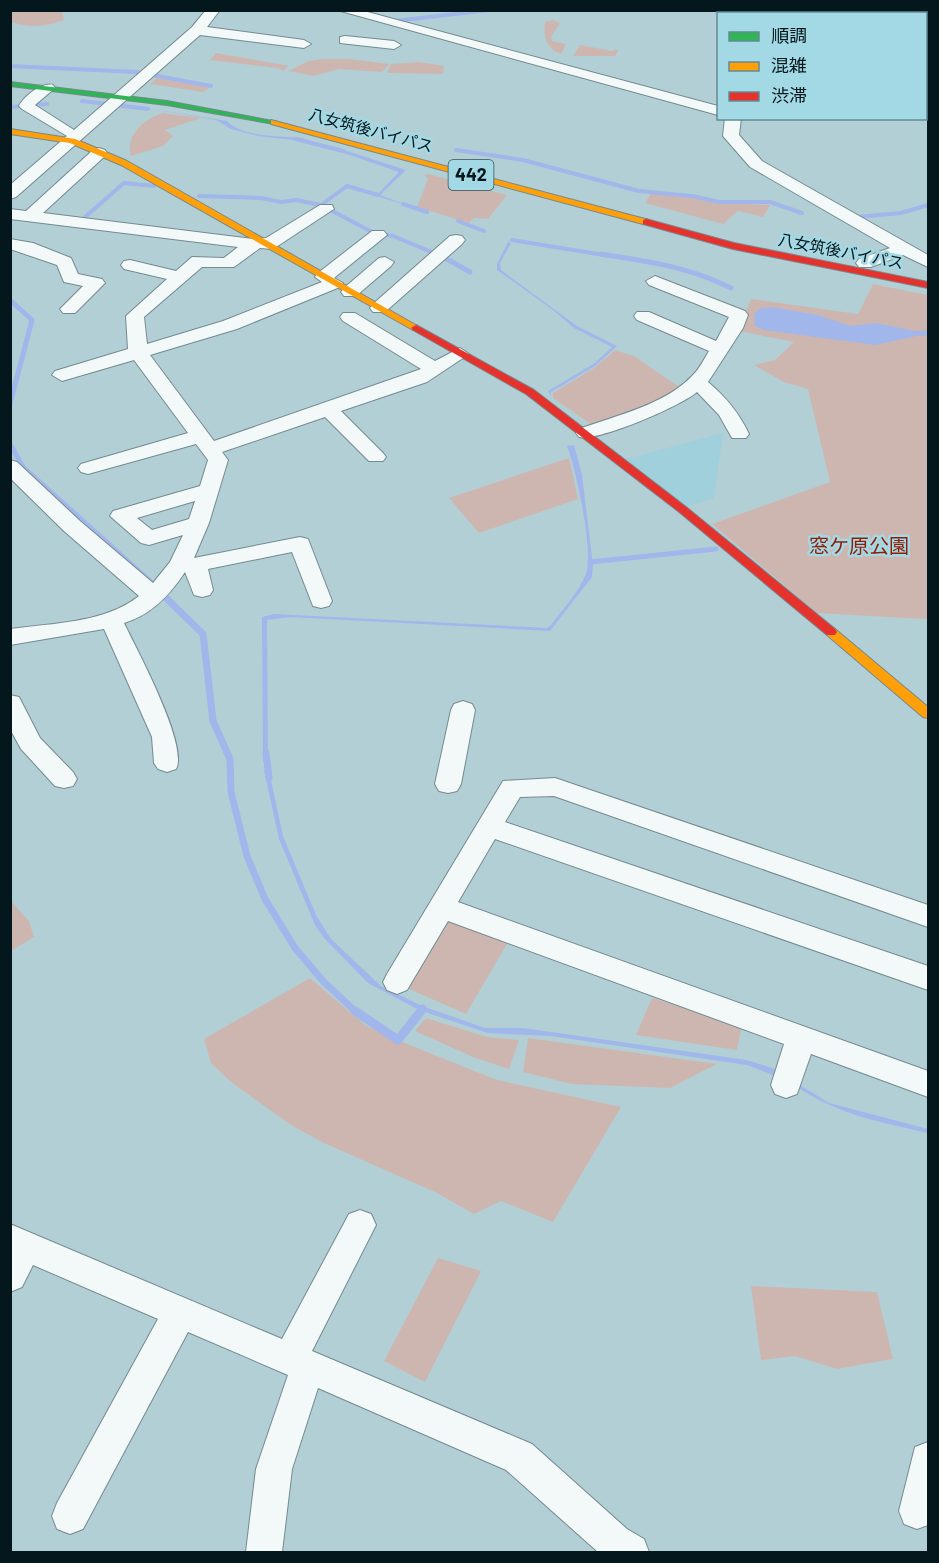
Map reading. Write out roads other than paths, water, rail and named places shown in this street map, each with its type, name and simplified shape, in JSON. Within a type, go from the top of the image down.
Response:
[{"type":"main road","name":"八女筑後バイパス","points":[[10,77],[227,104],[288,116],[788,248],[928,274]]},
{"type":"main road","name":"八女筑後バイパス","points":[[10,84],[126,93],[323,133],[733,246],[928,285]]},
{"type":"main road","points":[[10,131],[70,136],[99,153],[124,163],[261,244],[530,392],[586,433],[774,583],[928,714]]},
{"type":"street","points":[[10,195],[70,136],[126,93],[198,30],[214,10]]},
{"type":"street","points":[[343,10],[717,111]]},
{"type":"street","points":[[374,19],[341,42],[394,45]]},
{"type":"street","points":[[198,30],[304,44]]},
{"type":"street","points":[[48,88],[27,104],[29,108],[70,136]]},
{"type":"street","points":[[10,115],[29,108]]},
{"type":"street","points":[[733,120],[731,136],[756,164],[928,262]]},
{"type":"street","points":[[30,216],[99,153]]},
{"type":"street","points":[[202,590],[188,564],[198,522],[218,460],[138,352],[135,316],[198,261],[228,263],[326,209]]},
{"type":"street","points":[[10,214],[122,230],[261,244]]},
{"type":"street","points":[[336,284],[378,235]]},
{"type":"street","points":[[380,308],[456,240]]},
{"type":"street","points":[[10,244],[27,247],[66,262],[70,278],[96,283],[69,309]]},
{"type":"street","points":[[865,263],[905,248]]},
{"type":"street","points":[[62,375],[230,325],[336,284],[385,262]]},
{"type":"street","points":[[130,265],[180,277]]},
{"type":"street","points":[[586,433],[658,407],[684,393],[696,382],[720,349],[739,315],[655,281]]},
{"type":"street","points":[[643,316],[720,349]]},
{"type":"street","points":[[350,317],[434,369]]},
{"type":"street","points":[[88,468],[205,443],[328,409],[420,378],[460,354]]},
{"type":"street","points":[[696,382],[719,400],[731,415],[739,434]]},
{"type":"street","points":[[328,409],[376,457]]},
{"type":"street","points":[[10,466],[72,526],[152,595]]},
{"type":"street","points":[[198,522],[149,538],[121,516],[209,490]]},
{"type":"street","points":[[10,637],[111,619],[135,610],[188,564],[300,544],[321,602]]},
{"type":"street","points":[[111,619],[164,737],[167,763]]},
{"type":"street","points":[[10,703],[30,743],[64,779]]},
{"type":"street","points":[[448,784],[463,710]]},
{"type":"street","points":[[397,982],[512,788],[555,787],[928,916]]},
{"type":"street","points":[[489,827],[928,978]]},
{"type":"street","points":[[441,907],[928,1084]]},
{"type":"street","points":[[786,1085],[801,1037]]},
{"type":"street","points":[[264,1552],[274,1469],[299,1363],[360,1225]]},
{"type":"street","points":[[10,1276],[18,1242],[519,1457],[614,1542],[631,1552]]},
{"type":"street","points":[[70,1516],[180,1312]]},
{"type":"street","points":[[916,1511],[928,1460]]},
{"type":"water","points":[[139,107],[227,121],[234,127],[253,133],[304,138],[302,141],[258,136],[231,129],[216,120]]},
{"type":"water","points":[[338,148],[406,170],[380,195],[410,206],[376,196],[399,172],[335,150]]},
{"type":"water","points":[[508,242],[511,243],[500,263],[501,270],[577,326],[617,346],[595,366],[551,392],[551,396],[548,391],[595,363],[612,347],[574,328],[497,270],[497,264]]},
{"type":"water","points":[[772,307],[818,315],[850,326],[876,323],[920,332],[921,335],[875,345],[764,330],[755,326],[754,314],[761,308]]},
{"type":"water","points":[[574,445],[582,475],[593,565],[592,577],[550,631],[290,617],[267,620],[268,762],[263,762],[262,617],[274,614],[547,628],[551,625],[579,588],[586,574],[588,563],[583,510],[567,446]]},
{"type":"water","points":[[264,770],[269,771],[283,836],[316,915],[331,939],[381,986],[422,1006],[485,1028],[523,1028],[747,1060],[781,1071],[779,1077],[747,1065],[551,1036],[488,1033],[419,1010],[368,983],[324,938],[315,925],[279,839]]},
{"type":"water","points":[[798,1084],[829,1103],[928,1129],[928,1133],[844,1111],[813,1097],[797,1087]]},
{"type":"waterway","points":[[395,21],[489,10]]},
{"type":"waterway","points":[[10,66],[136,72],[211,86]]},
{"type":"waterway","points":[[82,101],[148,109]]},
{"type":"waterway","points":[[10,107],[47,104]]},
{"type":"waterway","points":[[296,139],[343,151]]},
{"type":"waterway","points":[[456,150],[523,160],[639,191],[692,196],[719,202],[770,202],[802,213]]},
{"type":"waterway","points":[[85,217],[124,183],[154,186]]},
{"type":"waterway","points":[[321,205],[347,186],[378,195]]},
{"type":"waterway","points":[[199,196],[261,198],[281,202],[296,200],[321,205]]},
{"type":"waterway","points":[[403,204],[427,212]]},
{"type":"waterway","points":[[321,205],[372,232],[393,236],[441,256]]},
{"type":"waterway","points":[[857,217],[901,213],[928,205]]},
{"type":"waterway","points":[[458,221],[484,231]]},
{"type":"waterway","points":[[512,240],[610,256]]},
{"type":"waterway","points":[[438,254],[470,272]]},
{"type":"waterway","points":[[601,254],[652,262],[683,270],[731,288]]},
{"type":"waterway","points":[[10,300],[32,320],[10,404]]},
{"type":"waterway","points":[[920,333],[928,333]]},
{"type":"waterway","points":[[10,444],[23,467],[150,581]]},
{"type":"waterway","points":[[590,562],[716,549]]},
{"type":"waterway","points":[[159,591],[203,634],[213,721],[230,759],[231,792],[247,856],[265,899],[295,948],[323,981],[356,1012]]},
{"type":"waterway","points":[[266,753],[269,778]]},
{"type":"waterway","points":[[420,1012],[423,1008]]},
{"type":"waterway","points":[[355,1011],[398,1040],[421,1011]]},
{"type":"park label","name":"窓ケ原公園","points":[[859,546]]}]
